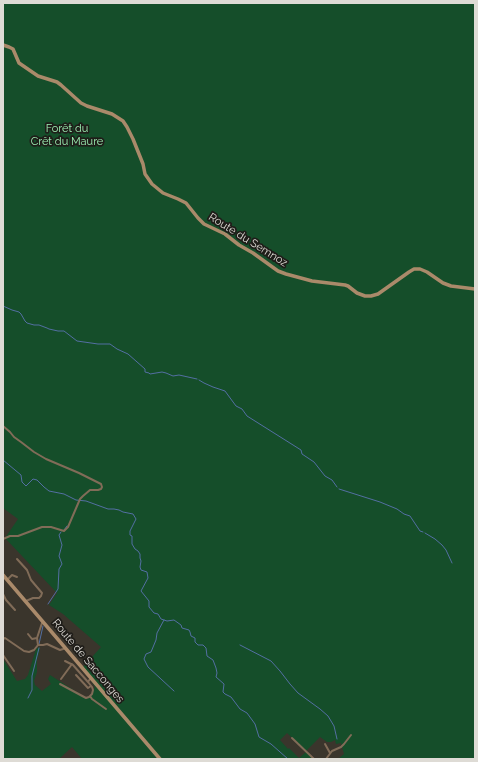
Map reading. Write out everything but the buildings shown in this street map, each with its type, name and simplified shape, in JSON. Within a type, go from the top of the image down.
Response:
[{"type":"main road","name":"Route du Semnoz","points":[[3,45],[13,49],[19,63],[39,76],[57,82],[81,103],[112,114],[123,121],[128,127],[133,139],[143,164],[145,174],[152,184],[163,193],[186,203],[204,224],[225,234],[278,271],[315,281],[348,286],[357,294],[368,297],[374,296],[414,269],[420,269],[430,273],[449,286],[475,290]]},
{"type":"main road","name":"Route de Sacconges","points":[[3,574],[160,759]]},
{"type":"street","points":[[3,426],[17,440],[46,459],[102,485],[101,489],[90,490],[80,500],[68,527],[64,531],[51,527],[42,527],[18,536],[10,536],[3,539]]},
{"type":"street","points":[[17,559],[27,570],[31,580],[42,593],[39,598],[33,598],[26,601]]},
{"type":"street","points":[[7,580],[12,574],[17,577]]},
{"type":"street","points":[[3,594],[15,610]]},
{"type":"street","points":[[38,645],[36,638],[43,622]]},
{"type":"street","points":[[28,634],[32,638],[36,638]]},
{"type":"street","points":[[3,639],[5,638],[24,651],[29,652],[34,650],[38,645],[47,644],[60,650],[65,648]]},
{"type":"street","points":[[3,655],[14,671]]},
{"type":"street","points":[[60,684],[70,688],[86,698],[90,696],[93,690],[72,664],[65,661]]},
{"type":"street","points":[[61,679],[72,664]]},
{"type":"street","points":[[76,675],[88,688],[91,686]]},
{"type":"street","points":[[90,696],[106,709]]},
{"type":"street","points":[[326,759],[332,751],[344,744],[350,735]]},
{"type":"street","points":[[292,738],[314,759]]},
{"type":"street","points":[[325,744],[330,753]]},
{"type":"green space","name":"Forêt du Crêt du Maure","points":[[3,3],[475,3],[475,759],[338,759],[344,754],[341,743],[336,744],[335,740],[327,742],[320,737],[306,751],[287,733],[280,740],[288,749],[289,748],[299,758],[306,752],[313,759],[82,759],[72,747],[59,759],[3,759],[3,659],[17,681],[25,679],[28,675],[36,649],[39,647],[37,672],[34,681],[35,685],[42,691],[51,684],[48,679],[50,675],[86,698],[90,696],[95,687],[83,667],[101,647],[63,614],[49,605],[57,593],[5,538],[18,519],[3,508]]},
{"type":"waterway","points":[[3,306],[19,312],[27,323],[58,331],[64,331],[77,341],[110,344],[128,354],[145,369],[145,372],[150,374],[162,372],[173,376],[179,375],[197,379]]},
{"type":"waterway","points":[[199,380],[225,391],[236,406],[242,409],[247,416],[301,450],[302,454],[314,462],[325,476],[332,480],[337,487]]},
{"type":"waterway","points":[[3,460],[21,475],[22,482],[26,486],[33,479],[37,480],[49,491],[64,494],[76,500],[86,501],[108,509],[133,514],[136,519],[130,531],[130,535],[132,536],[132,544],[140,554],[141,570],[147,572],[148,578],[141,591],[149,601],[149,607],[154,613],[158,614],[161,619],[167,621],[174,620],[181,625],[182,628],[189,630],[191,636],[195,638],[195,642],[206,648],[207,656],[213,660],[216,668],[216,677],[224,684],[223,692],[231,697],[240,709],[247,713],[255,724],[259,737],[271,744],[288,759]]},
{"type":"waterway","points":[[339,489],[397,509],[410,516],[420,531],[423,532]]},
{"type":"waterway","points":[[64,530],[67,526]]},
{"type":"waterway","points":[[48,604],[58,589],[59,569],[62,564],[59,556],[62,545],[59,535],[61,532]]},
{"type":"waterway","points":[[425,533],[442,545],[452,563]]},
{"type":"waterway","points":[[164,620],[157,633],[151,652],[146,654],[144,659],[148,667],[174,691]]},
{"type":"waterway","points":[[39,644],[43,626]]},
{"type":"waterway","points":[[240,645],[271,661],[298,693],[328,716],[334,726],[337,739]]},
{"type":"waterway","points":[[28,698],[32,690],[32,676],[39,648]]}]
